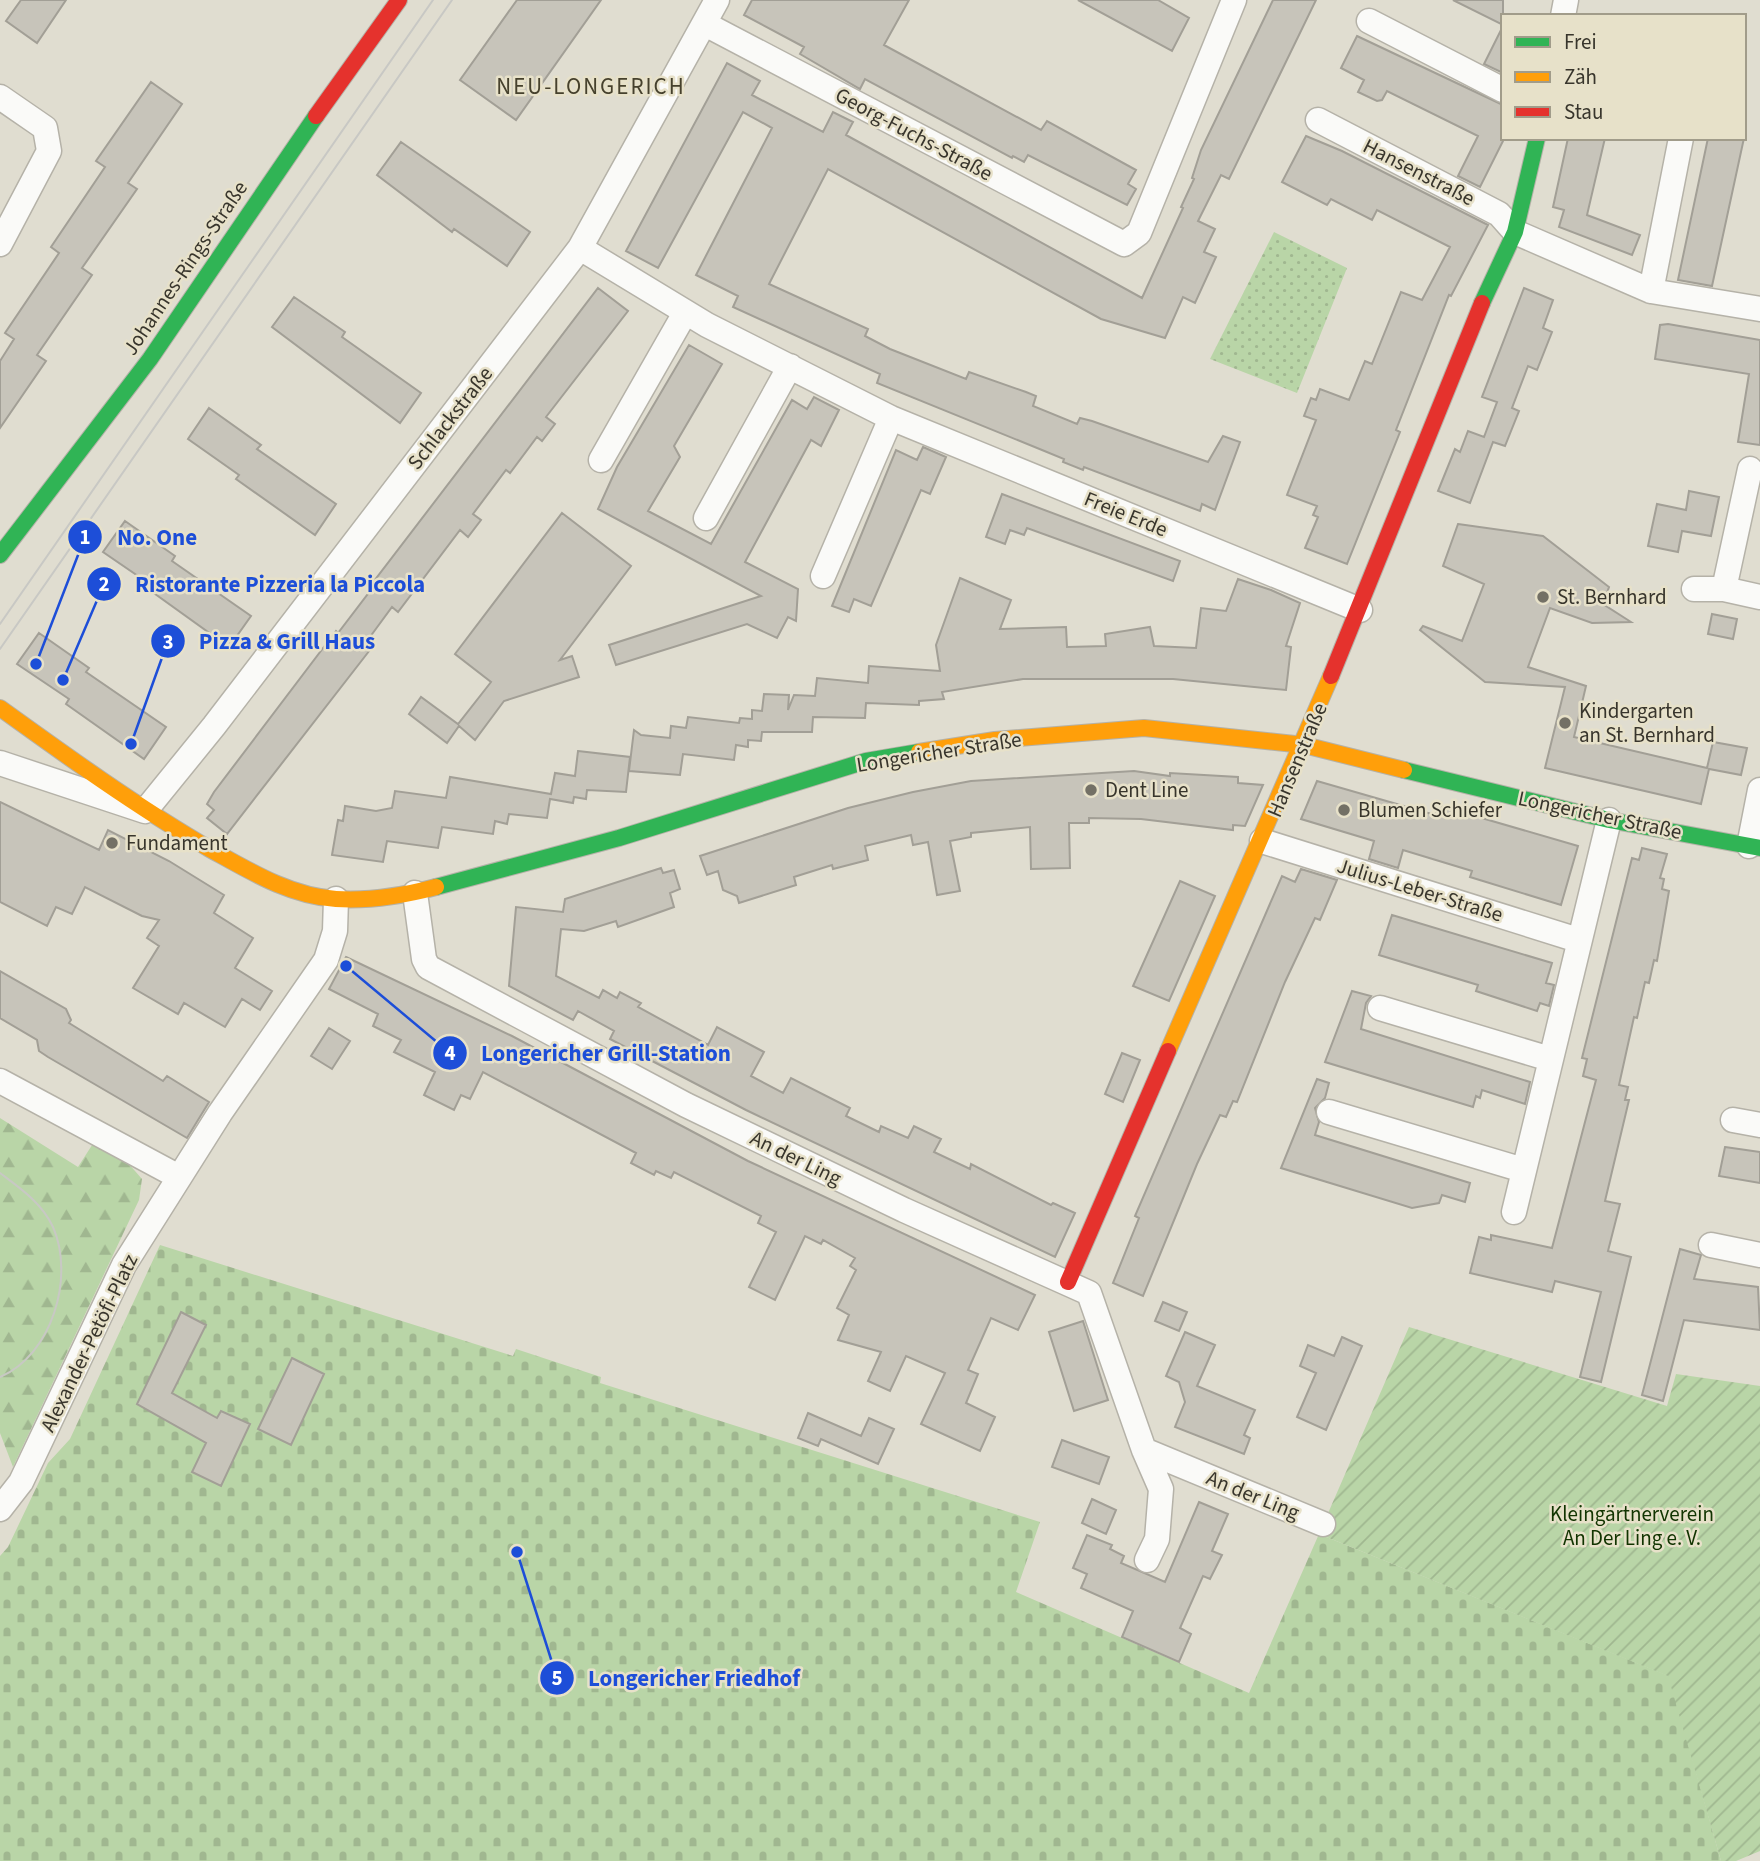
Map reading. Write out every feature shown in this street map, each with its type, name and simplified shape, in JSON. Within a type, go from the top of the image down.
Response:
[{"type":"street","name":"Johannes-Rings-Straße","points":[[0,555],[150,359],[264,189],[399,0]]},
{"type":"street","name":"Schlackstraße","points":[[145,811],[214,726],[580,248],[717,0]]},
{"type":"street","name":"Georg-Fuchs-Straße","points":[[705,24],[1124,244],[1139,233],[1228,2]]},
{"type":"street","points":[[1368,21],[1501,89]]},
{"type":"street","points":[[0,97],[45,128],[49,151],[0,244]]},
{"type":"street","name":"Hansenstraße","points":[[1318,120],[1499,214],[1515,232]]},
{"type":"street","name":"Hansenstraße","points":[[1068,1282],[1304,746],[1360,610],[1478,312],[1515,232],[1537,140]]},
{"type":"street","points":[[1651,291],[1681,140]]},
{"type":"street","points":[[1515,232],[1651,291],[1760,309]]},
{"type":"street","name":"Freie Erde","points":[[580,248],[685,313],[891,418],[1360,610]]},
{"type":"street","points":[[601,460],[685,313]]},
{"type":"street","points":[[706,518],[790,366]]},
{"type":"street","points":[[823,576],[891,418]]},
{"type":"street","points":[[1724,589],[1750,469]]},
{"type":"street","points":[[0,531],[47,491]]},
{"type":"street","points":[[1694,589],[1724,589],[1760,597]]},
{"type":"street","name":"Longericher Straße","points":[[0,708],[145,811],[261,878],[303,893],[336,899],[415,893],[619,838],[866,761],[982,742],[1144,729],[1304,746],[1609,820],[1754,847]]},
{"type":"street","name":"Longericher Straße","points":[[0,763],[145,811]]},
{"type":"street","points":[[1754,847],[1760,790]]},
{"type":"street","points":[[1514,1212],[1609,820]]},
{"type":"street","name":"Julius-Leber-Straße","points":[[1262,841],[1578,940]]},
{"type":"street","name":"An der Ling","points":[[415,893],[424,959],[428,967],[686,1105],[904,1210],[1089,1293],[1144,1450],[1161,1489],[1157,1539],[1147,1560]]},
{"type":"street","name":"Alexander-Petöfi-Platz","points":[[0,1508],[21,1482],[124,1265],[179,1177],[326,960],[335,931],[336,899]]},
{"type":"street","points":[[1380,1008],[1550,1059]]},
{"type":"street","points":[[0,1082],[179,1177]]},
{"type":"street","points":[[1329,1112],[1523,1170]]},
{"type":"street","points":[[1733,1120],[1760,1125]]},
{"type":"street","points":[[1711,1245],[1760,1255]]},
{"type":"street","name":"An der Ling","points":[[1144,1450],[1323,1524]]},
{"type":"green space","points":[[1274,232],[1347,268],[1297,393],[1210,359]]},
{"type":"green space","points":[[0,1118],[78,1167],[94,1142],[128,1163],[142,1179],[139,1200],[13,1467],[0,1433]]},
{"type":"green space","points":[[160,1245],[513,1356],[516,1349],[601,1377],[600,1383],[1040,1522],[1016,1592],[1249,1693],[1319,1534],[1669,1676],[1721,1861],[0,1861],[0,1556],[8,1547],[48,1463],[70,1439]]},
{"type":"green space","name":"Kleingärtnerverein An Der Ling e. V.","points":[[1409,1327],[1667,1406],[1676,1374],[1760,1386],[1760,1851],[1736,1861],[1721,1861],[1668,1676],[1319,1534]]},
{"type":"building","points":[[21,0],[66,0],[37,43],[6,21]]},
{"type":"building","points":[[517,0],[601,0],[516,120],[460,80]]},
{"type":"building","points":[[752,0],[909,0],[884,45],[1041,130],[1047,121],[1136,170],[1128,184],[1136,189],[1127,205],[1028,155],[1024,162],[1013,156],[1012,158],[865,79],[860,89],[800,54],[804,47],[744,15]]},
{"type":"building","points":[[1078,0],[1158,0],[1189,18],[1172,51]]},
{"type":"building","points":[[1273,0],[1316,0],[1229,179],[1221,175],[1198,221],[1215,229],[1204,252],[1216,257],[1195,303],[1183,297],[1165,338],[1101,319],[828,169],[769,284],[868,329],[865,336],[890,349],[966,379],[969,372],[1036,396],[1033,406],[1077,424],[1080,418],[1092,421],[1208,462],[1223,436],[1240,442],[1215,510],[1202,504],[1200,511],[1084,467],[1083,470],[1063,462],[1064,459],[877,383],[880,374],[733,307],[738,296],[696,275],[772,128],[743,112],[658,268],[626,251],[727,63],[760,81],[752,95],[823,132],[833,112],[853,122],[846,135],[1142,298],[1183,208],[1181,207],[1194,179],[1192,178],[1201,150]]},
{"type":"building","points":[[1453,0],[1503,0],[1501,24]]},
{"type":"building","points":[[1501,30],[1501,72],[1484,64]]},
{"type":"building","points":[[1357,36],[1501,104],[1503,141],[1480,187],[1458,176],[1478,136],[1387,91],[1382,100],[1377,101],[1358,92],[1364,80],[1341,68]]},
{"type":"building","points":[[151,82],[182,104],[128,183],[137,189],[82,268],[92,275],[37,355],[46,361],[0,428],[0,361],[14,339],[5,333],[59,253],[51,247],[105,167],[96,161]]},
{"type":"building","points":[[1306,136],[1342,151],[1488,225],[1451,296],[1449,295],[1396,430],[1400,432],[1347,564],[1305,548],[1318,517],[1313,515],[1317,506],[1287,495],[1316,420],[1304,416],[1311,398],[1316,400],[1320,389],[1349,400],[1365,361],[1372,364],[1401,292],[1422,300],[1450,247],[1377,210],[1372,220],[1331,199],[1327,205],[1282,182]]},
{"type":"building","points":[[1568,140],[1605,140],[1587,215],[1640,235],[1632,255],[1559,227],[1564,210],[1553,207]]},
{"type":"building","points":[[1708,140],[1744,140],[1712,286],[1678,280]]},
{"type":"building","points":[[401,142],[530,232],[507,266],[454,229],[452,232],[377,175]]},
{"type":"building","points":[[598,288],[628,311],[546,417],[555,424],[542,441],[537,437],[510,473],[506,470],[473,514],[481,520],[468,537],[460,530],[398,612],[392,607],[367,641],[373,646],[227,834],[207,818],[214,810],[207,804],[214,792],[336,631],[338,633],[370,591],[368,589]]},
{"type":"building","points":[[1524,288],[1553,300],[1543,328],[1552,332],[1537,370],[1528,366],[1512,408],[1519,411],[1505,446],[1493,442],[1470,503],[1438,491],[1455,449],[1460,452],[1468,431],[1484,437],[1497,402],[1482,397]]},
{"type":"building","points":[[294,297],[345,332],[342,337],[421,393],[400,423],[272,327]]},
{"type":"building","points":[[1668,324],[1760,340],[1760,445],[1738,442],[1749,374],[1655,359],[1660,325]]},
{"type":"building","points":[[689,345],[722,364],[674,446],[680,457],[648,511],[711,544],[792,400],[807,409],[814,397],[839,410],[821,446],[811,440],[745,562],[798,589],[796,621],[788,617],[777,638],[747,624],[616,665],[609,645],[761,596],[598,509],[617,467]]},
{"type":"building","points":[[209,408],[261,445],[257,449],[336,504],[315,535],[236,479],[239,475],[188,439]]},
{"type":"building","points":[[923,447],[946,457],[930,494],[921,490],[871,606],[854,599],[849,612],[832,606],[896,450],[917,460]]},
{"type":"building","points":[[1689,491],[1719,497],[1711,536],[1682,531],[1678,552],[1648,546],[1657,504],[1686,510]]},
{"type":"building","points":[[1002,494],[1180,561],[1173,581],[1027,528],[1024,535],[1010,530],[1005,544],[986,537]]},
{"type":"building","points":[[562,513],[631,566],[560,660],[572,656],[579,677],[504,701],[475,740],[459,726],[447,743],[409,714],[421,697],[458,724],[491,682],[455,654]]},
{"type":"building","points":[[125,521],[175,556],[172,561],[251,616],[229,647],[151,591],[154,587],[103,552]]},
{"type":"building","name":"St. Bernhard","points":[[1458,524],[1543,536],[1609,587],[1603,604],[1631,622],[1592,623],[1550,608],[1528,667],[1586,686],[1574,737],[1707,768],[1713,742],[1747,748],[1741,775],[1709,769],[1701,804],[1545,768],[1565,687],[1485,682],[1420,630],[1423,626],[1462,641],[1484,584],[1443,566]]},
{"type":"building","points":[[960,578],[1011,600],[1000,629],[1066,627],[1067,647],[1106,646],[1105,634],[1150,627],[1154,646],[1196,648],[1201,608],[1226,611],[1238,579],[1271,590],[1300,603],[1286,646],[1291,647],[1286,690],[1173,679],[1023,679],[942,692],[944,699],[919,701],[919,705],[866,703],[865,718],[813,717],[812,732],[762,732],[761,741],[748,740],[748,747],[736,745],[734,760],[683,754],[680,775],[629,771],[634,730],[641,735],[670,738],[671,726],[686,728],[688,717],[739,723],[740,718],[752,719],[752,710],[762,711],[764,694],[789,695],[788,710],[794,695],[815,696],[817,678],[868,683],[869,666],[940,671],[936,645]]},
{"type":"building","points":[[1712,614],[1737,619],[1733,639],[1708,634]]},
{"type":"building","points":[[39,633],[89,668],[86,672],[166,727],[144,759],[66,704],[69,699],[17,664]]},
{"type":"building","points":[[578,751],[630,757],[626,792],[587,790],[586,799],[574,797],[573,803],[550,799],[547,818],[509,814],[507,824],[495,821],[493,834],[442,827],[438,848],[387,841],[383,862],[332,855],[338,820],[343,821],[345,806],[376,811],[392,808],[395,791],[446,798],[450,777],[551,794],[555,773],[575,776]]},
{"type":"building","points":[[1134,771],[1170,776],[1170,773],[1238,777],[1238,783],[1263,785],[1245,826],[1233,825],[1233,830],[1141,819],[1089,818],[1089,823],[1069,823],[1070,868],[1031,869],[1030,827],[971,833],[971,837],[950,841],[960,891],[937,895],[928,842],[913,845],[911,835],[865,846],[868,860],[833,869],[832,865],[794,877],[796,885],[739,903],[737,896],[723,890],[718,871],[707,875],[700,856],[848,808],[913,792],[971,781]]},
{"type":"building","points":[[1317,781],[1435,815],[1437,805],[1578,846],[1561,905],[1470,877],[1472,871],[1403,850],[1398,868],[1369,859],[1374,841],[1301,819]]},
{"type":"building","points":[[0,802],[99,850],[108,830],[169,861],[224,895],[214,913],[253,938],[235,968],[272,991],[260,1010],[242,999],[225,1027],[184,1003],[178,1014],[133,988],[159,946],[147,938],[159,920],[142,916],[85,887],[72,914],[56,907],[47,926],[0,902]]},
{"type":"building","points":[[1642,848],[1667,854],[1660,878],[1664,879],[1662,889],[1669,891],[1657,961],[1654,960],[1649,983],[1645,982],[1637,1018],[1634,1017],[1619,1085],[1628,1087],[1625,1100],[1629,1100],[1605,1201],[1620,1204],[1608,1251],[1631,1257],[1601,1382],[1580,1377],[1601,1292],[1555,1281],[1552,1292],[1470,1273],[1479,1237],[1491,1240],[1491,1235],[1552,1248],[1596,1080],[1583,1076],[1587,1059],[1582,1058],[1632,858],[1639,860]]},
{"type":"building","points":[[661,868],[663,873],[674,870],[680,889],[670,893],[674,907],[618,927],[616,921],[584,931],[561,929],[556,976],[599,998],[603,990],[617,998],[620,992],[641,1003],[638,1007],[708,1045],[717,1027],[764,1052],[751,1076],[783,1093],[791,1078],[850,1108],[846,1116],[879,1132],[881,1126],[908,1138],[914,1126],[941,1139],[934,1152],[970,1169],[971,1164],[1051,1205],[1053,1203],[1075,1213],[1055,1257],[746,1110],[610,1039],[614,1031],[578,1011],[573,1020],[509,986],[516,907],[563,912],[565,899]]},
{"type":"building","points":[[1301,869],[1337,880],[1320,920],[1315,918],[1285,982],[1237,1102],[1233,1101],[1226,1117],[1220,1115],[1197,1164],[1143,1296],[1113,1283],[1139,1218],[1135,1216],[1282,876],[1295,882]]},
{"type":"building","points":[[1180,881],[1215,896],[1169,1001],[1133,986]]},
{"type":"building","points":[[1392,915],[1552,963],[1546,983],[1554,985],[1549,1006],[1540,1003],[1537,1011],[1476,991],[1478,985],[1379,955]]},
{"type":"building","points":[[346,957],[512,1036],[748,1161],[1035,1295],[1018,1330],[991,1318],[968,1370],[978,1374],[966,1403],[995,1417],[980,1451],[921,1424],[945,1373],[906,1356],[890,1391],[868,1381],[881,1352],[838,1340],[849,1315],[837,1308],[856,1270],[850,1266],[855,1258],[823,1240],[821,1244],[805,1236],[775,1300],[749,1287],[776,1232],[758,1223],[761,1216],[674,1172],[671,1178],[656,1171],[654,1175],[631,1163],[636,1153],[483,1072],[470,1099],[461,1095],[454,1110],[424,1095],[435,1072],[394,1052],[401,1040],[373,1026],[378,1014],[329,989]]},
{"type":"building","points":[[0,971],[66,1009],[71,1020],[69,1023],[163,1081],[167,1076],[209,1102],[187,1138],[48,1057],[39,1051],[37,1040],[0,1018]]},
{"type":"building","points":[[1352,991],[1371,996],[1366,1003],[1361,1029],[1530,1082],[1525,1104],[1482,1090],[1480,1098],[1476,1096],[1473,1107],[1325,1062]]},
{"type":"building","points":[[329,1028],[350,1041],[332,1069],[311,1056]]},
{"type":"building","points":[[1122,1053],[1140,1060],[1123,1102],[1105,1094]]},
{"type":"building","points":[[1317,1079],[1329,1083],[1325,1098],[1315,1108],[1319,1122],[1315,1135],[1470,1183],[1465,1202],[1442,1195],[1439,1203],[1412,1208],[1281,1168]]},
{"type":"building","points":[[1725,1147],[1760,1152],[1760,1183],[1719,1176]]},
{"type":"building","points":[[1680,1249],[1701,1255],[1694,1279],[1758,1287],[1760,1330],[1684,1320],[1663,1401],[1642,1395]]},
{"type":"building","points":[[1163,1302],[1187,1312],[1179,1331],[1155,1321]]},
{"type":"building","points":[[181,1312],[206,1325],[172,1393],[217,1418],[221,1411],[250,1424],[221,1486],[192,1472],[206,1443],[137,1404]]},
{"type":"building","points":[[1083,1321],[1108,1400],[1074,1411],[1049,1332]]},
{"type":"building","points":[[1185,1332],[1215,1345],[1197,1386],[1255,1410],[1244,1435],[1250,1438],[1244,1454],[1175,1427],[1185,1402],[1179,1382],[1166,1376]]},
{"type":"building","points":[[1342,1337],[1362,1346],[1326,1430],[1297,1417],[1316,1373],[1300,1366],[1308,1345],[1334,1356]]},
{"type":"building","points":[[292,1358],[324,1374],[291,1445],[258,1429]]},
{"type":"building","points":[[808,1413],[861,1436],[869,1418],[894,1429],[878,1464],[821,1439],[818,1446],[798,1438]]},
{"type":"building","points":[[1062,1440],[1109,1457],[1099,1484],[1052,1467]]},
{"type":"building","points":[[1092,1499],[1116,1510],[1106,1534],[1082,1523]]},
{"type":"building","points":[[1199,1502],[1228,1514],[1212,1551],[1222,1555],[1210,1579],[1203,1576],[1180,1628],[1191,1634],[1179,1662],[1122,1637],[1133,1611],[1081,1588],[1087,1574],[1073,1568],[1087,1535],[1112,1545],[1110,1549],[1124,1556],[1121,1563],[1165,1582]]},
{"type":"tram line","points":[[0,624],[433,0]]},
{"type":"tram line","points":[[0,649],[452,0]]},
{"type":"tram line","points":[[0,1173],[30,1197],[48,1218],[59,1247],[61,1268],[60,1291],[45,1333],[33,1351],[18,1366],[0,1377]]},
{"type":"traffic: fast","points":[[0,555],[150,359],[316,116]]},
{"type":"traffic: fast","points":[[1482,303],[1515,232],[1537,140]]},
{"type":"traffic: fast","points":[[436,887],[619,838],[866,761],[919,752]]},
{"type":"traffic: fast","points":[[1404,770],[1609,820],[1760,848]]},
{"type":"traffic: slow","points":[[1168,1051],[1331,676]]},
{"type":"traffic: slow","points":[[0,708],[155,815],[269,881],[302,893],[336,899],[387,897],[436,887]]},
{"type":"traffic: slow","points":[[919,752],[995,740],[1144,728],[1304,745],[1404,770]]},
{"type":"traffic: jam","points":[[316,116],[399,0]]},
{"type":"traffic: jam","points":[[1331,676],[1482,303]]},
{"type":"traffic: jam","points":[[1068,1282],[1168,1051]]},
{"type":"place","name":"St. Bernhard","points":[[1543,597]]},
{"type":"place","name":"No. One","points":[[36,664]]},
{"type":"place","name":"Ristorante Pizzeria la Piccola","points":[[63,680]]},
{"type":"place","name":"Kindergarten an St. Bernhard","points":[[1565,723]]},
{"type":"place","name":"Pizza & Grill Haus","points":[[131,744]]},
{"type":"place","name":"Dent Line","points":[[1091,790]]},
{"type":"place","name":"Blumen Schiefer","points":[[1344,810]]},
{"type":"place","name":"Fundament","points":[[112,843]]},
{"type":"place","name":"Longericher Grill-Station","points":[[346,966]]},
{"type":"place","name":"Longericher Friedhof","points":[[517,1552]]},
{"type":"district","name":"NEU-LONGERICH","points":[[591,86]]}]
